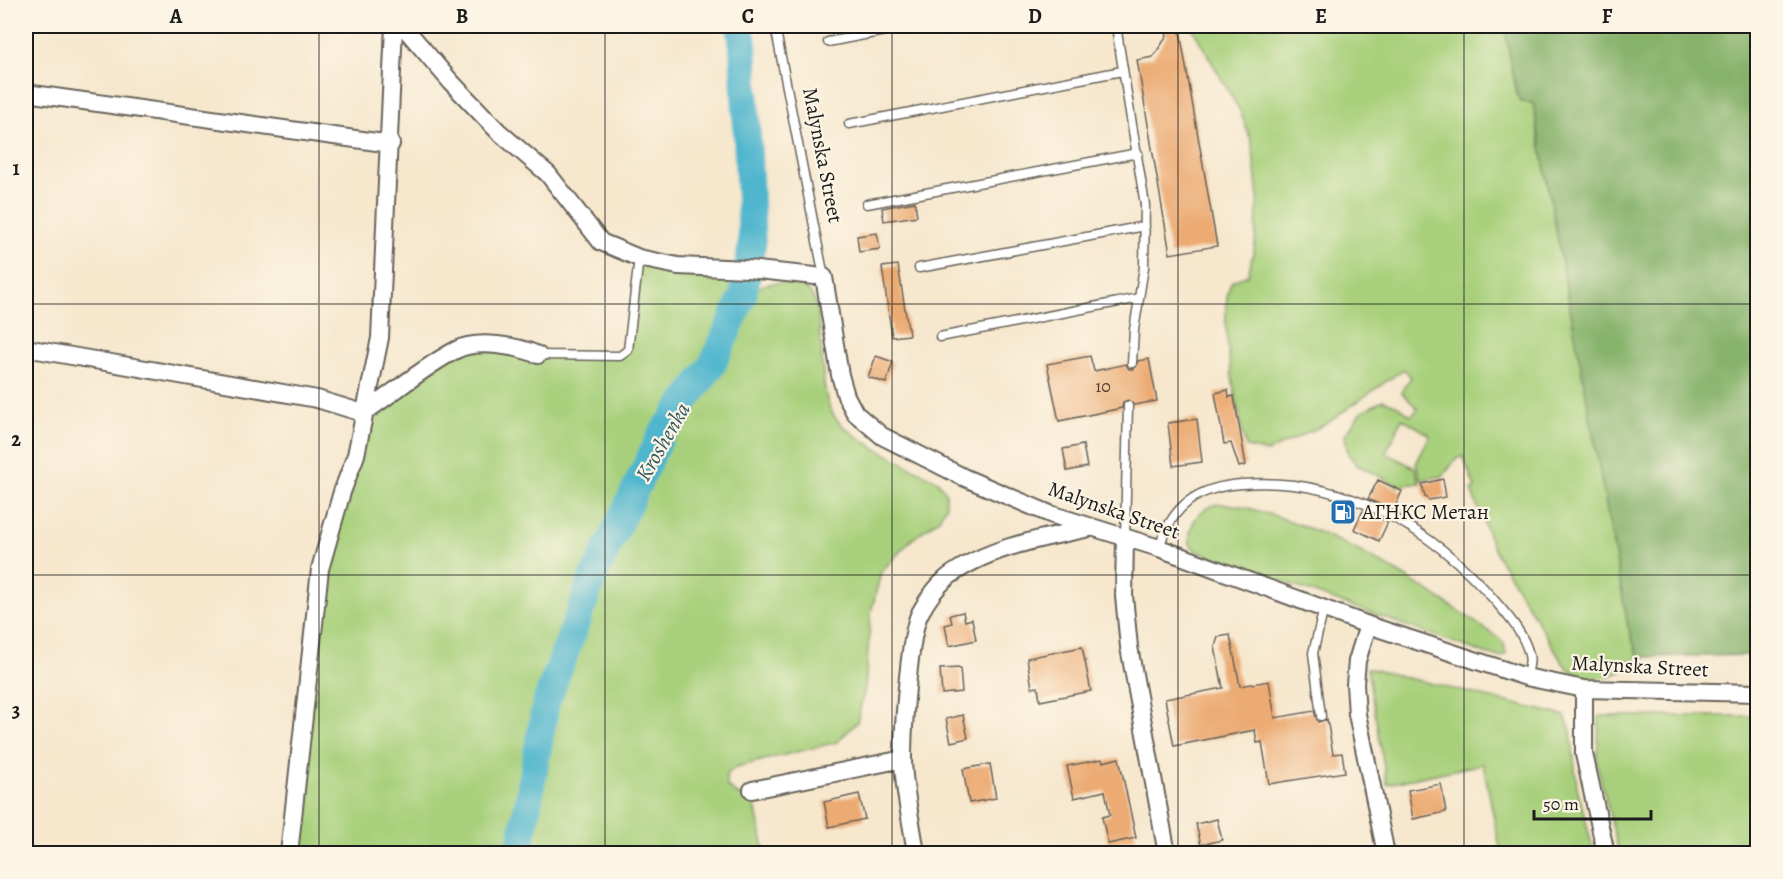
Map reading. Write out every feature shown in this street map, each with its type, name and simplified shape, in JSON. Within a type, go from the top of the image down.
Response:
[{"type":"street","points":[[290,854],[320,568],[342,492],[356,455],[380,338],[391,144],[394,26]]},
{"type":"street","points":[[403,26],[451,82],[498,131],[548,174],[601,242],[639,258],[678,266],[748,269],[820,277]]},
{"type":"street","points":[[26,93],[391,144]]},
{"type":"street","name":"Malynska Street","points":[[820,277],[846,396],[865,423],[902,447],[963,477],[1050,514],[1159,548],[1368,625],[1526,677],[1584,689],[1758,693]]},
{"type":"street","points":[[363,413],[458,349],[507,346],[519,347],[538,355]]},
{"type":"street","points":[[26,348],[317,399],[363,413]]},
{"type":"street","points":[[916,854],[903,759],[911,649],[919,615],[934,592],[948,578],[984,557],[1049,537],[1092,527]]},
{"type":"street","points":[[1125,538],[1124,596],[1129,648],[1167,854]]},
{"type":"street","points":[[1368,625],[1357,661],[1357,714],[1386,854]]},
{"type":"street","points":[[1584,689],[1584,754],[1606,854]]},
{"type":"street","points":[[752,790],[903,759]]},
{"type":"lane","name":"Malynska Street","points":[[775,26],[820,277]]},
{"type":"lane","points":[[828,42],[910,26]]},
{"type":"lane","points":[[1116,26],[1145,205],[1144,267],[1132,363]]},
{"type":"lane","points":[[849,124],[1122,70]]},
{"type":"lane","points":[[867,204],[1138,153]]},
{"type":"lane","points":[[919,268],[1145,226]]},
{"type":"lane","points":[[538,355],[620,356],[628,350],[639,258]]},
{"type":"lane","points":[[940,337],[1139,298]]},
{"type":"lane","points":[[1125,538],[1128,406]]},
{"type":"lane","points":[[1159,548],[1174,513],[1192,498],[1228,485],[1283,482],[1313,486],[1352,498],[1406,524],[1437,544],[1474,577],[1508,616],[1524,639],[1530,657],[1526,677]]},
{"type":"lane","points":[[1321,716],[1313,653],[1324,608]]},
{"type":"green space","points":[[1191,26],[1519,26],[1628,626],[1638,657],[1630,665],[1611,676],[1590,678],[1570,670],[1562,662],[1494,550],[1471,490],[1475,488],[1463,456],[1456,459],[1443,476],[1421,480],[1416,464],[1430,435],[1402,418],[1386,453],[1415,468],[1420,483],[1398,486],[1357,465],[1348,454],[1345,435],[1361,412],[1383,400],[1398,406],[1411,416],[1418,409],[1402,393],[1404,386],[1411,378],[1404,369],[1324,425],[1267,452],[1246,447],[1230,362],[1226,315],[1227,296],[1232,281],[1248,275],[1255,245],[1258,197],[1252,143],[1240,111]]},
{"type":"green space","points":[[1504,26],[1757,26],[1757,655],[1638,657],[1628,626],[1533,103],[1521,102],[1517,95]]},
{"type":"green space","points":[[639,258],[748,269],[743,295],[778,282],[796,285],[807,290],[816,305],[819,319],[825,388],[834,416],[841,425],[866,443],[938,481],[946,493],[946,506],[939,519],[910,541],[881,572],[871,612],[865,688],[857,722],[837,742],[736,767],[726,775],[727,786],[738,795],[754,801],[765,853],[290,854],[320,569],[363,413],[457,349],[539,355],[620,356],[628,350]]},
{"type":"green space","points":[[1218,504],[1239,506],[1272,515],[1333,538],[1362,553],[1419,585],[1500,639],[1504,643],[1506,654],[1501,657],[1489,655],[1196,551],[1190,544],[1193,524],[1205,509]]},
{"type":"green space","points":[[1367,668],[1565,716],[1571,731],[1577,787],[1594,853],[1501,853],[1483,764],[1387,784]]},
{"type":"green space","points":[[1599,716],[1757,716],[1757,853],[1619,853],[1597,764]]},
{"type":"building","points":[[1165,26],[1179,26],[1217,246],[1170,254],[1137,60],[1153,57],[1167,36]]},
{"type":"building","points":[[915,202],[917,216],[884,221],[882,208]]},
{"type":"building","points":[[877,233],[880,249],[859,252],[857,236]]},
{"type":"building","points":[[898,265],[909,335],[892,337],[882,267]]},
{"type":"building","points":[[876,356],[893,362],[886,383],[868,377]]},
{"type":"building","points":[[1090,356],[1094,371],[1126,364],[1129,369],[1134,369],[1138,361],[1149,359],[1157,401],[1134,405],[1128,400],[1123,402],[1122,408],[1059,421],[1047,364]]},
{"type":"building","points":[[1228,390],[1229,397],[1234,396],[1246,465],[1239,467],[1231,443],[1224,444],[1215,393]]},
{"type":"building","points":[[1197,419],[1202,462],[1173,466],[1168,423]]},
{"type":"building","points":[[1083,445],[1087,467],[1067,471],[1063,449]]},
{"type":"building","points":[[1443,479],[1446,497],[1429,500],[1425,497],[1422,484]]},
{"type":"building","points":[[1378,480],[1402,491],[1393,511],[1368,499]]},
{"type":"building","points":[[1363,511],[1388,522],[1379,541],[1354,529]]},
{"type":"building","points":[[963,612],[965,621],[972,619],[976,640],[949,646],[945,625],[952,623],[950,615]]},
{"type":"building","points":[[1230,635],[1240,686],[1269,681],[1275,718],[1314,711],[1318,722],[1327,719],[1333,754],[1342,753],[1345,772],[1269,784],[1262,742],[1257,743],[1255,730],[1174,746],[1165,699],[1223,688],[1215,647],[1218,637]]},
{"type":"building","points":[[1082,647],[1091,691],[1040,701],[1038,687],[1032,688],[1027,658]]},
{"type":"building","points":[[960,668],[962,692],[942,694],[940,669]]},
{"type":"building","points":[[963,715],[968,738],[951,742],[946,719]]},
{"type":"building","points":[[1119,758],[1136,838],[1108,844],[1102,817],[1110,815],[1105,791],[1074,798],[1067,766]]},
{"type":"building","points":[[990,764],[996,798],[969,803],[963,769]]},
{"type":"building","points":[[1441,784],[1446,812],[1413,819],[1408,790]]},
{"type":"building","points":[[859,794],[865,819],[829,827],[824,802]]},
{"type":"building","points":[[1217,819],[1222,840],[1201,845],[1196,824]]},
{"type":"waterway","name":"Kroshenka","points":[[519,854],[546,703],[592,580],[661,435],[712,365],[743,296],[752,245],[743,46],[740,26]]},
{"type":"place","name":"АГНКС Метан","points":[[1343,512]]}]
